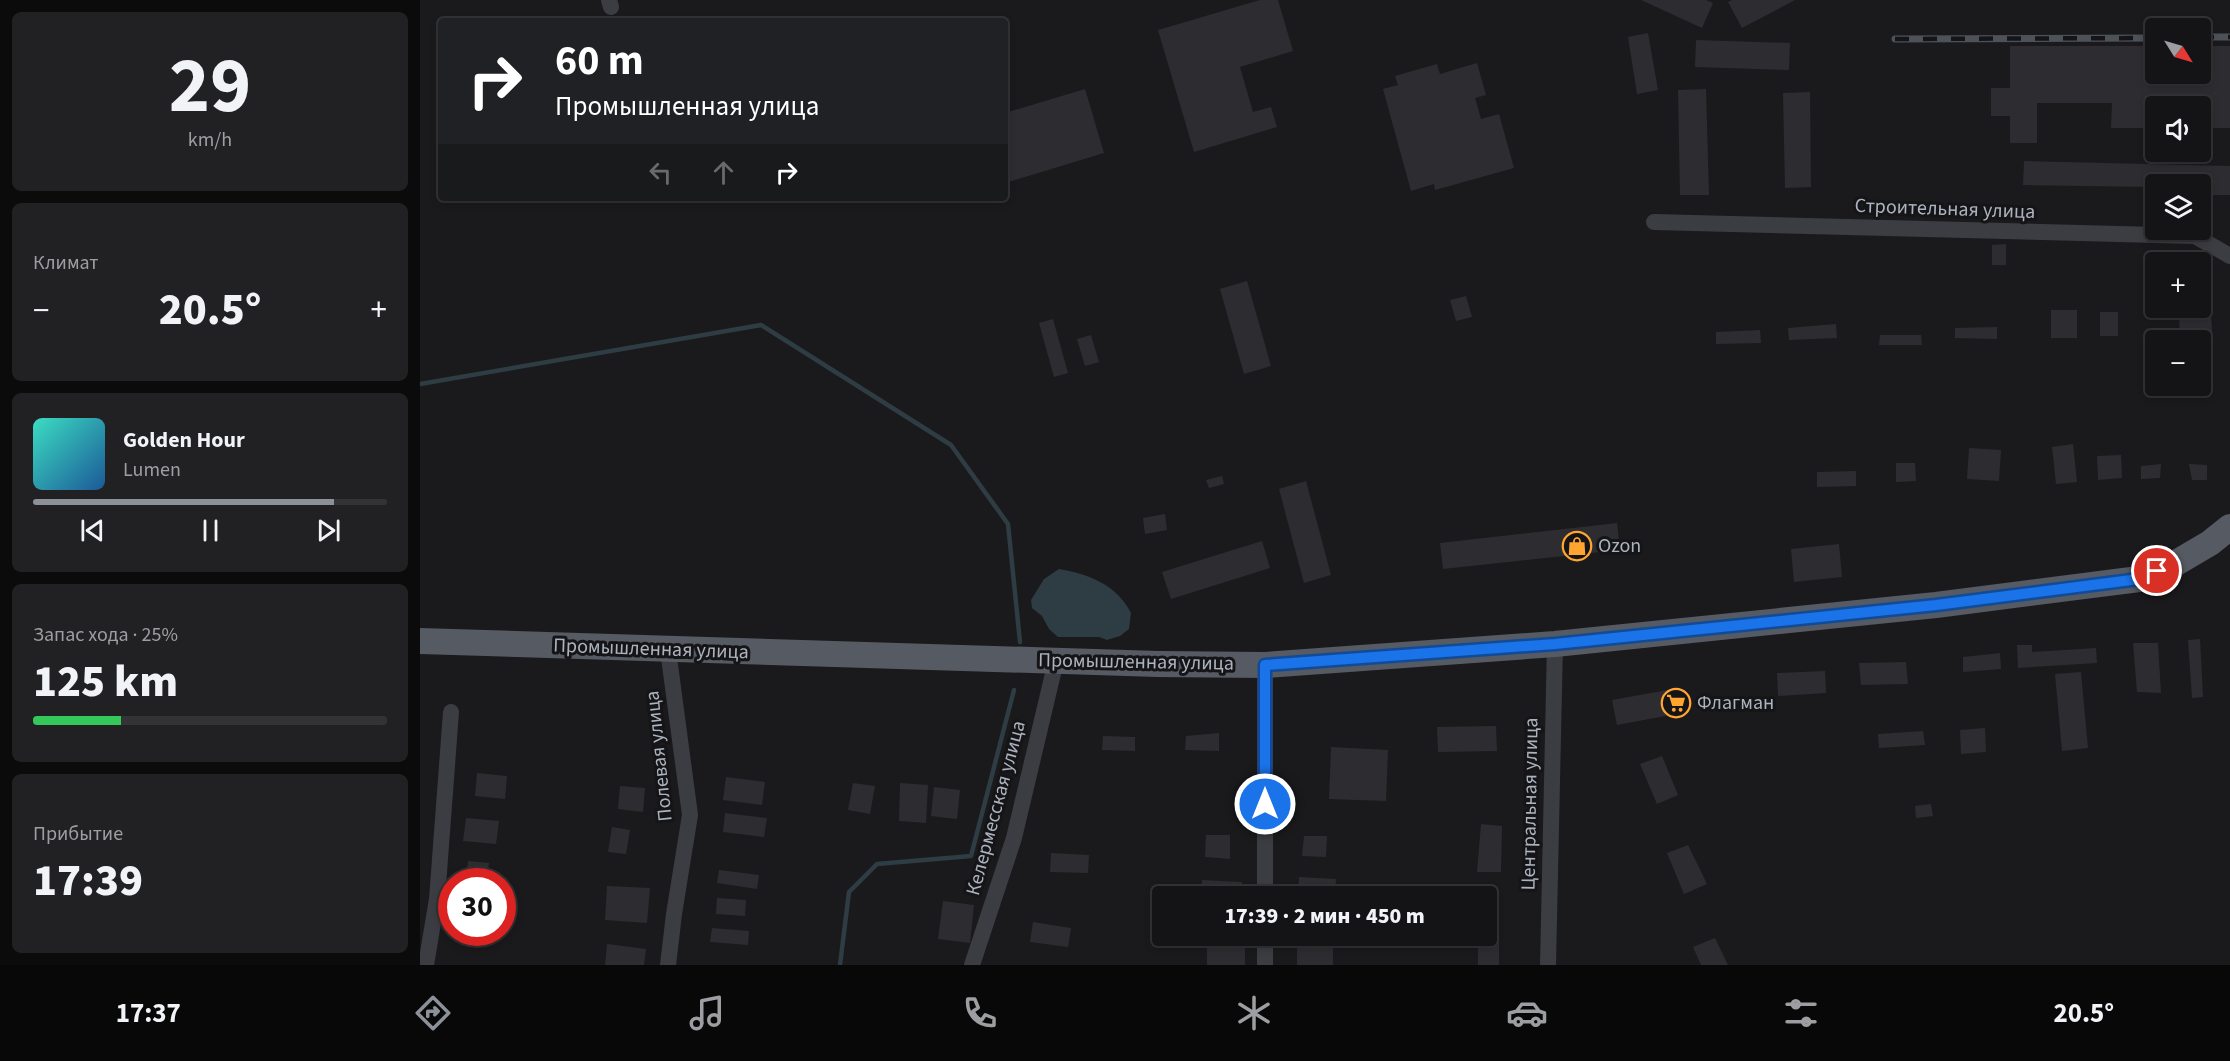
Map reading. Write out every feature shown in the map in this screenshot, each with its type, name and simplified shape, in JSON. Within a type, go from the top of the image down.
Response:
[{"type":"main road","name":"Промышленная улица","points":[[420,641],[668,650],[1265,665],[1555,644],[1936,605],[2139,579],[2176,564],[2210,543],[2230,526]]},
{"type":"street","name":"Строительная улица","points":[[1654,222],[2195,236],[2230,256]]},
{"type":"street","name":"Центральная улица","points":[[1548,965],[1555,644]]},
{"type":"street","name":"Полевая улица","points":[[668,650],[690,815],[668,965]]},
{"type":"street","name":"Келермесская улица","points":[[972,965],[1014,838],[1056,661]]},
{"type":"street","points":[[1265,665],[1265,886]]},
{"type":"street","points":[[426,965],[437,899],[451,712]]},
{"type":"street","points":[[1265,946],[1265,965]]},
{"type":"shaded area","points":[[1059,569],[1081,574],[1110,588],[1125,603],[1131,613],[1129,629],[1120,636],[1107,640],[1099,637],[1058,637],[1049,629],[1042,616],[1032,608],[1031,600],[1044,579]]},
{"type":"building","points":[[1260,0],[1278,0],[1293,51],[1240,67],[1253,112],[1271,107],[1277,127],[1194,152],[1158,30]]},
{"type":"building","points":[[1641,0],[1706,0],[1713,3],[1702,28]]},
{"type":"building","points":[[1732,0],[1795,0],[1742,28],[1728,2]]},
{"type":"building","points":[[1648,33],[1658,90],[1637,94],[1628,37]]},
{"type":"building","points":[[1696,40],[1790,43],[1789,70],[1695,67]]},
{"type":"building","points":[[2010,46],[2145,46],[2145,84],[2211,84],[2211,46],[2230,46],[2230,128],[2211,128],[2211,96],[2145,96],[2145,128],[2111,128],[2112,103],[2037,103],[2037,143],[2010,143],[2010,116],[1991,116],[1991,88],[2010,88]]},
{"type":"building","points":[[1477,63],[1486,95],[1475,98],[1481,119],[1499,114],[1514,168],[1435,190],[1434,184],[1411,191],[1383,89],[1398,85],[1395,76],[1437,64],[1440,74]]},
{"type":"building","points":[[1085,89],[1104,153],[1008,182],[1008,112]]},
{"type":"building","points":[[1706,89],[1709,195],[1680,195],[1678,90]]},
{"type":"building","points":[[1810,92],[1811,187],[1785,188],[1783,93]]},
{"type":"building","points":[[2024,161],[2230,166],[2230,195],[2211,195],[2211,174],[2145,174],[2145,187],[2023,185]]},
{"type":"building","points":[[2006,244],[2006,265],[1992,265],[1992,245]]},
{"type":"building","points":[[1247,281],[1271,366],[1244,374],[1220,289]]},
{"type":"building","points":[[1466,296],[1472,317],[1456,321],[1450,300]]},
{"type":"building","points":[[2051,310],[2077,310],[2077,338],[2051,338]]},
{"type":"building","points":[[2100,312],[2118,312],[2118,336],[2100,336]]},
{"type":"building","points":[[2211,315],[2213,343],[2211,343],[2211,330],[2180,330],[2179,318],[2211,318]]},
{"type":"building","points":[[1053,319],[1068,373],[1054,377],[1039,323]]},
{"type":"building","points":[[1836,324],[1837,338],[1789,340],[1788,328]]},
{"type":"building","points":[[1997,327],[1997,339],[1955,338],[1955,328]]},
{"type":"building","points":[[1760,330],[1761,343],[1716,344],[1716,332]]},
{"type":"building","points":[[1091,335],[1099,362],[1085,366],[1077,339]]},
{"type":"building","points":[[1880,335],[1921,335],[1922,345],[1879,345]]},
{"type":"building","points":[[2073,444],[2077,482],[2056,484],[2052,447]]},
{"type":"building","points":[[1969,448],[2001,450],[1999,481],[1967,479]]},
{"type":"building","points":[[2121,455],[2122,478],[2098,480],[2097,456]]},
{"type":"building","points":[[1896,463],[1915,463],[1916,481],[1896,482]]},
{"type":"building","points":[[2161,464],[2160,478],[2141,479],[2141,466]]},
{"type":"building","points":[[2189,464],[2207,465],[2207,480],[2192,480]]},
{"type":"building","points":[[1856,471],[1856,486],[1817,487],[1817,472]]},
{"type":"building","points":[[1222,476],[1224,484],[1209,488],[1206,480]]},
{"type":"building","points":[[1306,481],[1331,575],[1304,583],[1279,489]]},
{"type":"building","points":[[1165,514],[1167,530],[1145,534],[1143,518]]},
{"type":"building","points":[[1617,523],[1620,550],[1443,569],[1440,543]]},
{"type":"building","points":[[1262,541],[1270,568],[1171,599],[1162,572]]},
{"type":"building","points":[[1839,544],[1842,577],[1794,582],[1791,549]]},
{"type":"building","points":[[2200,639],[2203,697],[2192,698],[2188,640]]},
{"type":"building","points":[[2133,643],[2158,643],[2161,693],[2137,692]]},
{"type":"building","points":[[2017,645],[2032,645],[2032,652],[2096,648],[2097,663],[2018,668]]},
{"type":"building","points":[[2000,653],[2001,669],[1963,672],[1963,657]]},
{"type":"building","points":[[1906,662],[1908,684],[1861,685],[1859,663]]},
{"type":"building","points":[[1825,671],[1826,693],[1778,696],[1777,673]]},
{"type":"building","points":[[2081,672],[2088,748],[2062,751],[2055,674]]},
{"type":"building","points":[[1673,689],[1676,714],[1617,725],[1612,700]]},
{"type":"building","points":[[1496,726],[1497,751],[1438,752],[1437,727]]},
{"type":"building","points":[[1985,728],[1986,752],[1961,754],[1960,730]]},
{"type":"building","points":[[1923,731],[1925,745],[1879,748],[1878,734]]},
{"type":"building","points":[[1219,733],[1219,751],[1185,750],[1186,736]]},
{"type":"building","points":[[1103,736],[1135,737],[1135,751],[1102,750]]},
{"type":"building","points":[[1331,747],[1388,750],[1386,801],[1329,799]]},
{"type":"building","points":[[1662,756],[1678,795],[1657,804],[1640,764]]},
{"type":"building","points":[[477,773],[507,776],[505,799],[475,796]]},
{"type":"building","points":[[726,777],[765,782],[762,805],[723,800]]},
{"type":"building","points":[[853,783],[875,786],[870,814],[848,810]]},
{"type":"building","points":[[900,783],[928,785],[926,823],[899,821]]},
{"type":"building","points":[[620,786],[645,788],[643,812],[618,809]]},
{"type":"building","points":[[934,787],[960,790],[957,819],[931,816]]},
{"type":"building","points":[[1931,804],[1933,816],[1916,818],[1915,806]]},
{"type":"building","points":[[725,813],[767,818],[764,837],[723,832]]},
{"type":"building","points":[[466,818],[499,821],[496,844],[463,841]]},
{"type":"building","points":[[1481,824],[1502,826],[1501,872],[1477,872]]},
{"type":"building","points":[[612,827],[630,830],[626,854],[608,852]]},
{"type":"building","points":[[1206,835],[1230,835],[1230,859],[1205,857]]},
{"type":"building","points":[[1304,836],[1327,836],[1326,857],[1302,856]]},
{"type":"building","points":[[1688,845],[1707,884],[1684,894],[1667,853]]},
{"type":"building","points":[[1051,853],[1089,855],[1088,873],[1050,872]]},
{"type":"building","points":[[468,861],[489,863],[488,868],[467,868]]},
{"type":"building","points":[[719,870],[759,875],[757,889],[717,883]]},
{"type":"building","points":[[1299,877],[1336,879],[1336,886],[1299,886]]},
{"type":"building","points":[[1202,880],[1242,882],[1242,886],[1202,886]]},
{"type":"building","points":[[607,886],[650,888],[647,923],[605,920]]},
{"type":"building","points":[[717,898],[746,900],[745,916],[716,914]]},
{"type":"building","points":[[943,901],[974,905],[970,943],[938,939]]},
{"type":"building","points":[[1033,922],[1071,928],[1068,947],[1030,942]]},
{"type":"building","points":[[1497,925],[1499,925],[1499,965],[1478,965],[1478,946],[1497,946]]},
{"type":"building","points":[[712,928],[749,931],[748,945],[710,942]]},
{"type":"building","points":[[1715,938],[1728,965],[1701,965],[1693,947]]},
{"type":"building","points":[[607,944],[646,949],[644,965],[605,965]]},
{"type":"building","points":[[1207,946],[1245,946],[1245,965],[1207,965]]},
{"type":"building","points":[[1297,946],[1333,946],[1333,965],[1297,965]]},
{"type":"waterway","points":[[420,384],[761,325],[951,445],[1008,524],[1020,642]]},
{"type":"waterway","points":[[840,965],[849,892],[877,864],[971,856],[1014,690]]},
{"type":"railway","points":[[2211,37],[2230,37]]},
{"type":"railway","points":[[1895,39],[2145,38]]},
{"type":"place","name":"Ozon","points":[[1577,546]]},
{"type":"place","name":"Флагман","points":[[1676,703]]},
{"type":"route","points":[[1265,804],[1265,665],[1555,644],[1761,621],[1936,605],[2139,579],[2157,571]]}]
